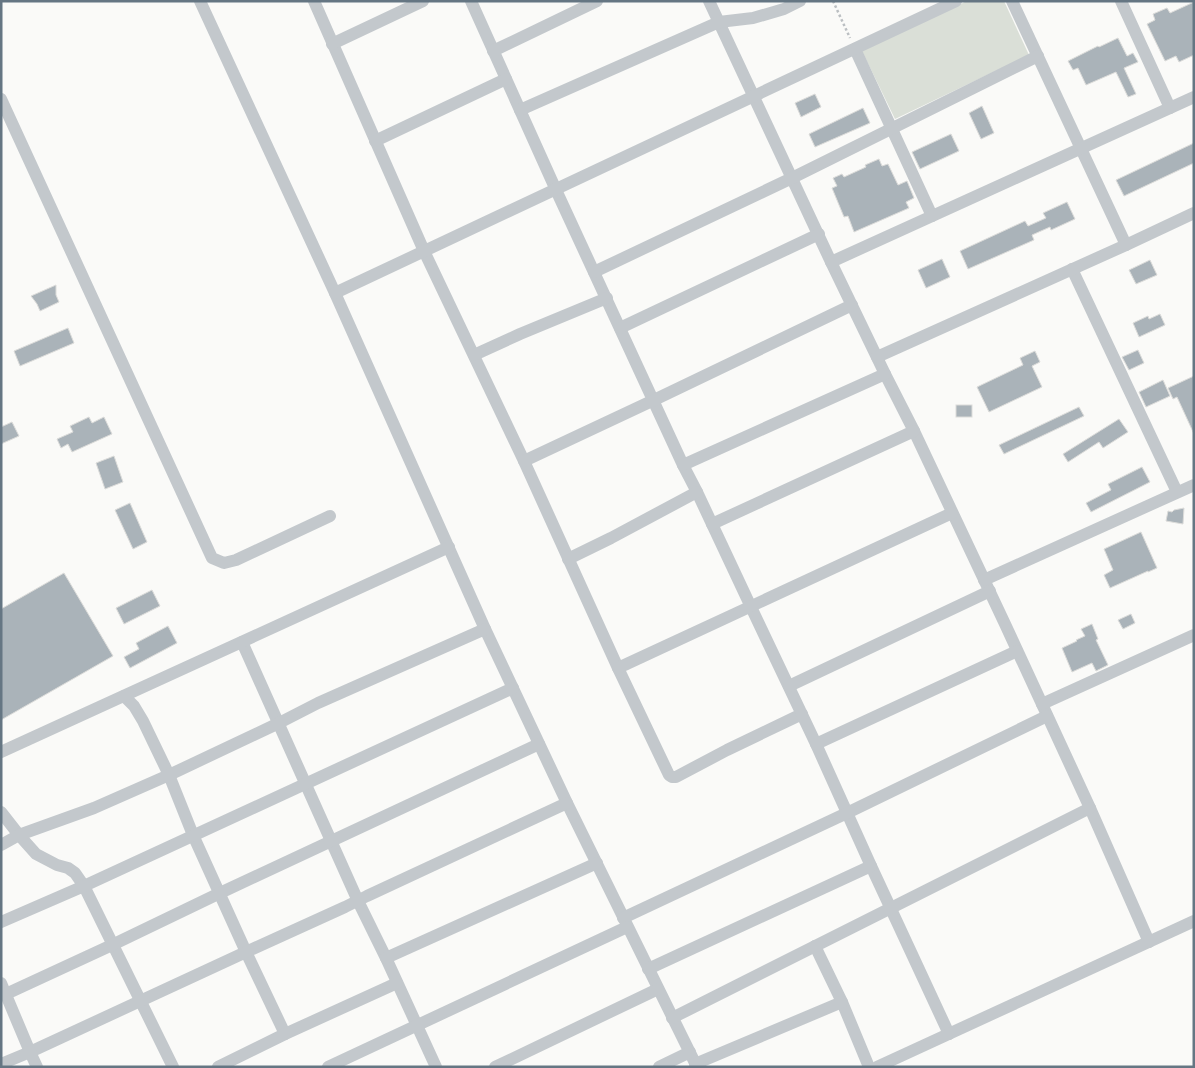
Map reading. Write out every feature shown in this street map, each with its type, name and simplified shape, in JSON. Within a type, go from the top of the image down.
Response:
[{"type":"street","points":[[200,1],[335,293],[485,629],[567,803],[696,1065],[842,1002]]},
{"type":"street","points":[[314,1],[424,251],[524,461],[669,775],[672,778],[676,777],[802,714]]},
{"type":"street","points":[[332,44],[423,1]]},
{"type":"street","points":[[471,1],[683,465],[698,492],[789,686],[949,1034]]},
{"type":"street","points":[[493,51],[597,1]]},
{"type":"street","points":[[709,1],[831,262],[914,431],[1045,710],[1149,942]]},
{"type":"street","points":[[520,110],[719,22],[753,18],[784,9],[800,1]]},
{"type":"street","points":[[335,293],[956,1]]},
{"type":"street","points":[[1012,1],[1126,245]]},
{"type":"street","points":[[1121,1],[1170,108]]},
{"type":"street","points":[[856,49],[932,216]]},
{"type":"street","points":[[594,272],[792,178],[1038,56]]},
{"type":"street","points":[[375,141],[506,80]]},
{"type":"street","points":[[831,262],[1194,97]]},
{"type":"street","points":[[1,99],[212,558],[224,563],[236,560],[330,516]]},
{"type":"street","points":[[877,357],[1194,213]]},
{"type":"street","points":[[620,328],[819,234]]},
{"type":"street","points":[[1072,269],[1177,492]]},
{"type":"street","points":[[474,355],[607,298]]},
{"type":"street","points":[[524,461],[852,305]]},
{"type":"street","points":[[683,465],[885,374]]},
{"type":"street","points":[[712,524],[914,431]]},
{"type":"street","points":[[789,686],[987,586],[1194,485]]},
{"type":"street","points":[[568,559],[698,492]]},
{"type":"street","points":[[618,668],[952,513]]},
{"type":"street","points":[[1,752],[449,547]]},
{"type":"street","points":[[1,845],[19,835],[86,811],[169,775],[318,703],[485,629]]},
{"type":"street","points":[[328,1067],[847,813],[1194,635]]},
{"type":"street","points":[[242,642],[358,901],[436,1067]]},
{"type":"street","points":[[816,744],[1017,651]]},
{"type":"street","points":[[1,922],[84,886],[513,688]]},
{"type":"street","points":[[124,696],[138,712],[169,775],[193,835],[285,1034]]},
{"type":"street","points":[[37,1067],[4,988],[112,946],[539,744]]},
{"type":"street","points":[[1,1064],[567,803]]},
{"type":"street","points":[[672,1018],[1090,808]]},
{"type":"street","points":[[1,812],[36,854],[57,865],[68,868],[75,873],[84,886],[173,1067]]},
{"type":"street","points":[[386,958],[597,863]]},
{"type":"street","points":[[648,969],[871,866]]},
{"type":"street","points":[[877,1067],[1194,921]]},
{"type":"street","points":[[815,946],[842,1002],[869,1067]]},
{"type":"street","points":[[218,1067],[397,983]]},
{"type":"street","points":[[495,1067],[658,989]]},
{"type":"street","points":[[659,1067],[690,1052]]},
{"type":"path","points":[[833,1],[856,49]]},
{"type":"shaded area","points":[[967,1],[1004,1],[1029,55],[895,119],[862,51]]},
{"type":"building","points":[[1194,2],[1194,55],[1179,62],[1176,56],[1165,61],[1147,24],[1155,20],[1153,14],[1167,8],[1170,13]]},
{"type":"building","points":[[1118,38],[1127,56],[1133,53],[1138,62],[1124,68],[1136,94],[1128,97],[1116,72],[1086,85],[1078,68],[1073,70],[1068,61]]},
{"type":"building","points":[[815,94],[821,107],[801,117],[795,103]]},
{"type":"building","points":[[982,106],[994,133],[981,139],[969,113]]},
{"type":"building","points":[[863,108],[870,123],[815,147],[809,134]]},
{"type":"building","points":[[951,134],[959,151],[920,169],[912,152]]},
{"type":"building","points":[[1194,143],[1194,163],[1124,196],[1116,180]]},
{"type":"building","points":[[879,159],[882,166],[888,164],[898,185],[907,181],[914,198],[906,202],[909,208],[854,232],[848,216],[844,217],[832,188],[837,186],[833,178],[842,174],[844,177]]},
{"type":"building","points":[[1067,202],[1075,219],[1051,230],[1050,227],[1032,235],[1034,240],[968,269],[960,251],[1025,221],[1028,226],[1046,218],[1043,213]]},
{"type":"building","points":[[942,259],[950,277],[926,288],[918,270]]},
{"type":"building","points":[[1150,260],[1157,275],[1136,284],[1129,270]]},
{"type":"building","points":[[56,285],[56,295],[59,302],[40,311],[31,296]]},
{"type":"building","points":[[1160,314],[1165,325],[1139,337],[1133,323],[1148,316],[1149,319]]},
{"type":"building","points":[[68,328],[74,343],[20,366],[14,351]]},
{"type":"building","points":[[1138,350],[1144,363],[1129,370],[1122,357]]},
{"type":"building","points":[[1035,351],[1040,362],[1032,366],[1042,387],[989,412],[977,387],[1023,365],[1020,358]]},
{"type":"building","points":[[1194,376],[1194,434],[1177,397],[1173,399],[1168,388]]},
{"type":"building","points":[[1163,380],[1170,396],[1146,407],[1139,392]]},
{"type":"building","points":[[956,405],[972,405],[972,417],[956,417]]},
{"type":"building","points":[[1079,407],[1084,416],[1004,454],[999,445]]},
{"type":"building","points":[[89,417],[92,423],[104,417],[112,434],[72,452],[68,444],[61,448],[57,439],[73,432],[70,426]]},
{"type":"building","points":[[1119,419],[1128,432],[1103,448],[1099,442],[1068,462],[1063,454]]},
{"type":"building","points":[[12,422],[19,436],[1,444],[1,427]]},
{"type":"building","points":[[114,456],[123,482],[105,489],[96,463]]},
{"type":"building","points":[[1142,467],[1150,482],[1091,512],[1086,503],[1111,490],[1108,484]]},
{"type":"building","points":[[130,503],[147,542],[133,549],[115,510]]},
{"type":"building","points":[[1184,508],[1183,524],[1166,521],[1168,511],[1172,512]]},
{"type":"building","points":[[1141,532],[1157,568],[1110,588],[1104,575],[1113,570],[1104,549]]},
{"type":"building","points":[[64,573],[113,656],[1,720],[1,609]]},
{"type":"building","points":[[152,590],[160,606],[124,624],[116,608]]},
{"type":"building","points":[[1131,614],[1135,623],[1123,629],[1118,620]]},
{"type":"building","points":[[1092,624],[1098,639],[1096,640],[1108,665],[1096,671],[1092,663],[1072,672],[1062,648],[1085,636],[1081,629]]},
{"type":"building","points":[[168,626],[177,643],[130,668],[124,657],[139,649],[136,643]]}]
